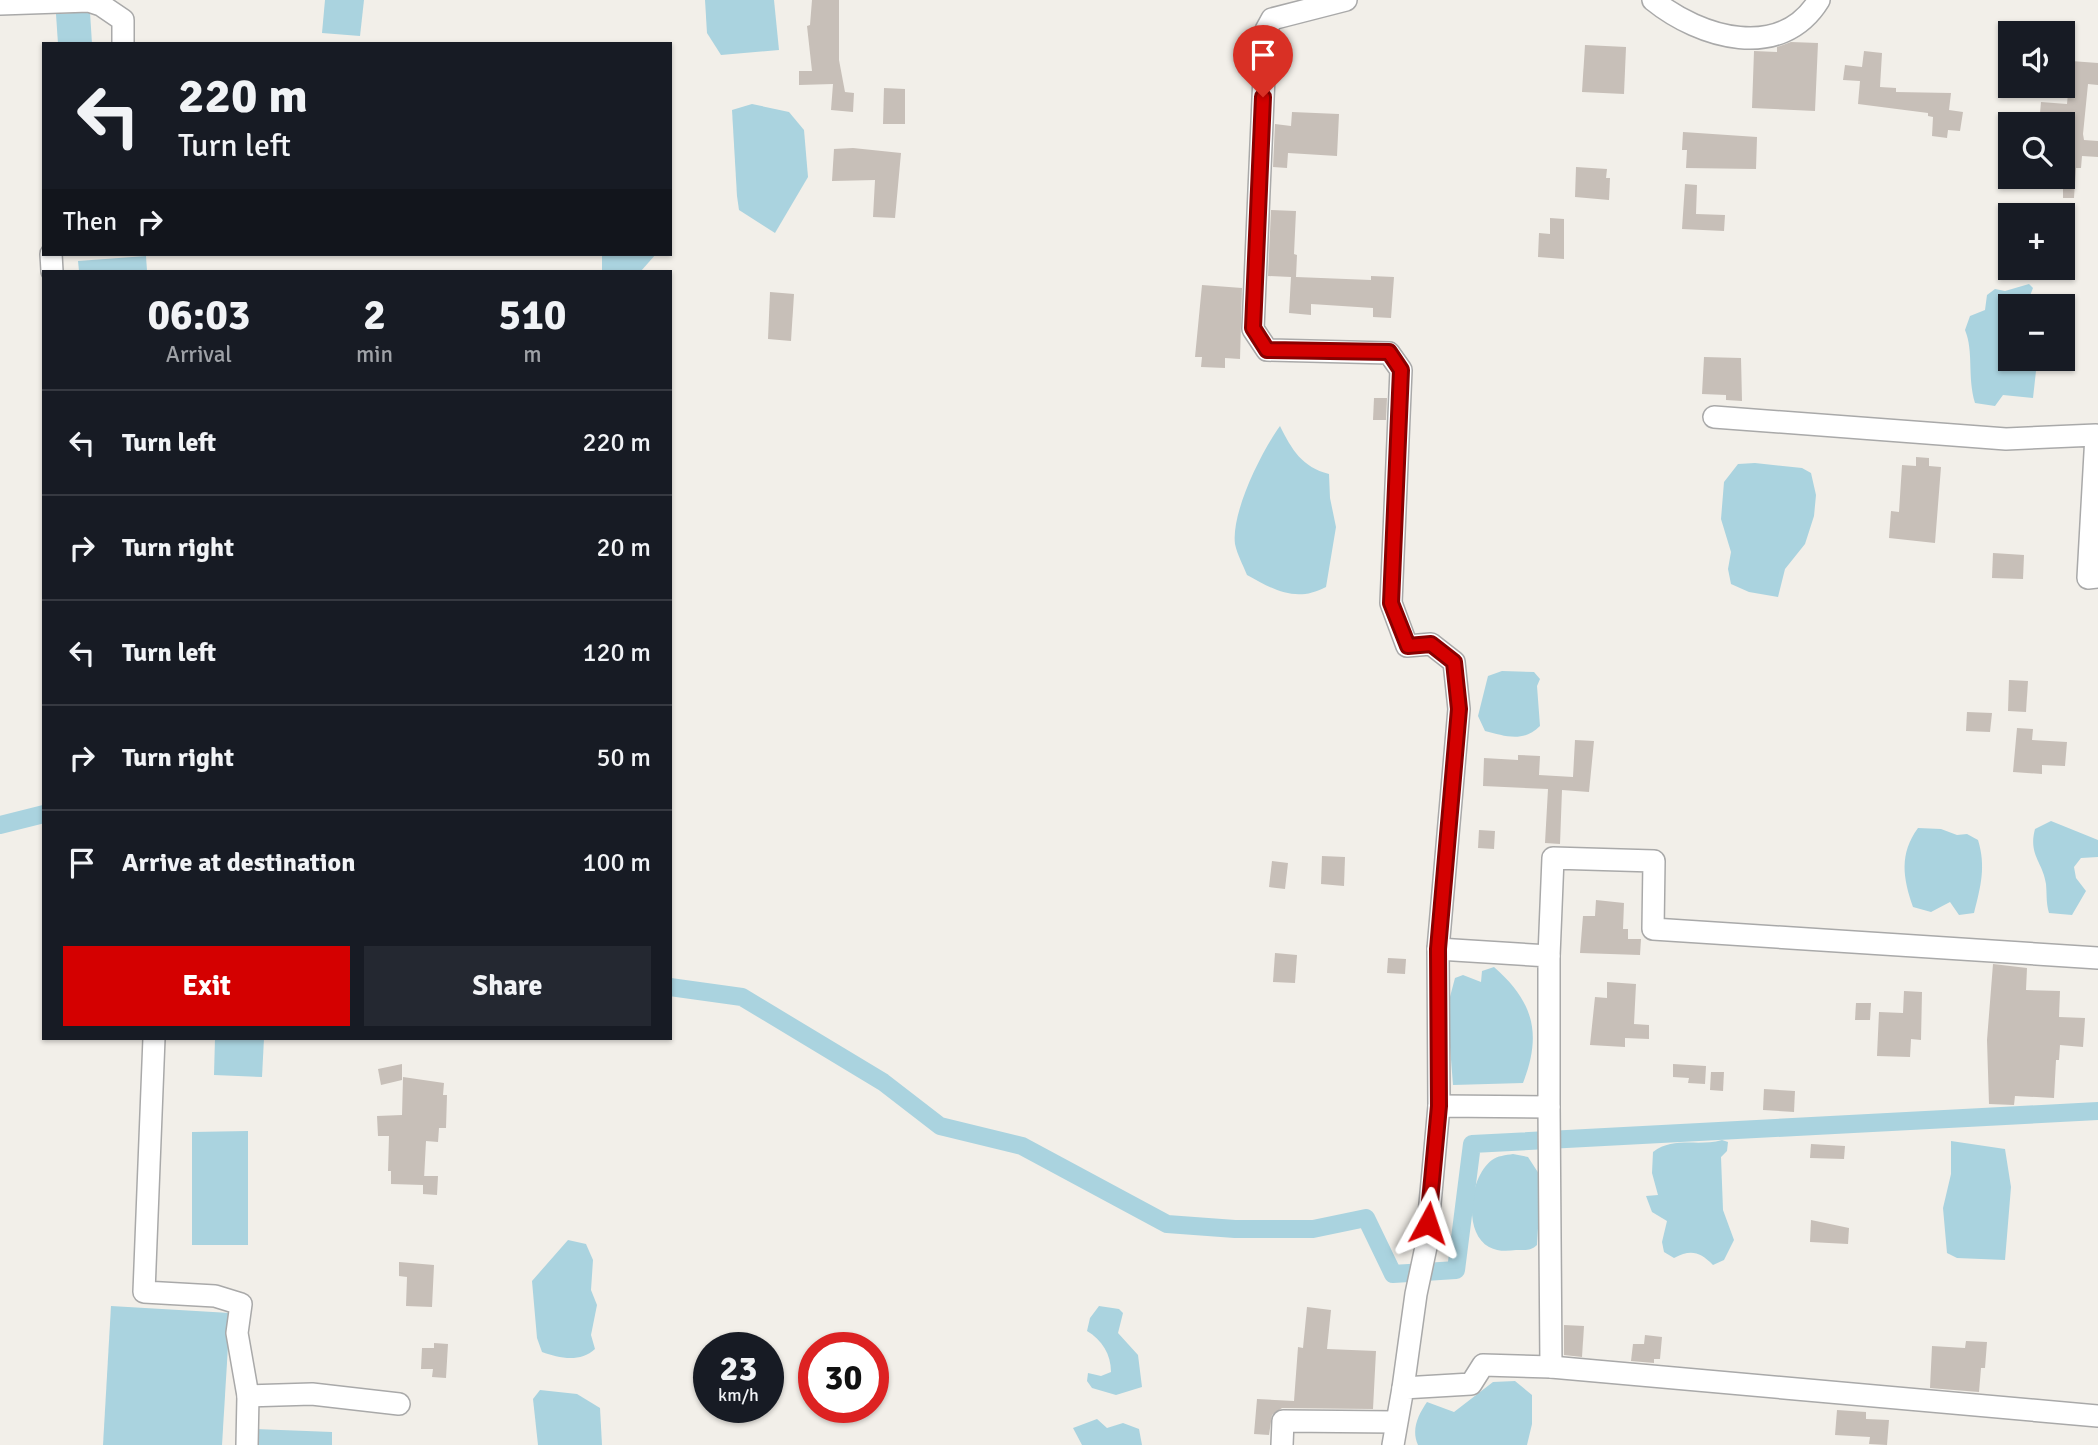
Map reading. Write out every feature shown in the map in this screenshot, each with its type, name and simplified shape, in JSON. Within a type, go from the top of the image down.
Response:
[{"type":"street","points":[[1346,0],[1272,19],[1266,30],[1253,328],[1267,350],[1389,352],[1401,370],[1391,603],[1408,646],[1431,644],[1454,662],[1459,709],[1438,949],[1439,1106],[1426,1247],[1416,1294],[1393,1445]]},
{"type":"street","points":[[1653,0],[1675,18],[1704,31],[1755,39],[1785,32],[1808,16],[1819,0]]},
{"type":"street","points":[[0,4],[89,1],[101,5],[123,20],[123,42]]},
{"type":"street","points":[[1714,417],[2006,439],[2096,435],[2088,578],[2098,577]]},
{"type":"street","points":[[1551,1367],[1549,956],[1553,858],[1654,861],[1653,929],[2098,958]]},
{"type":"street","points":[[1438,949],[1549,956]]},
{"type":"street","points":[[154,1040],[144,1292],[215,1296],[241,1304],[237,1333],[248,1396],[247,1445]]},
{"type":"street","points":[[1439,1106],[1549,1107]]},
{"type":"street","points":[[1403,1388],[1471,1384],[1483,1365],[1551,1367],[2098,1416]]},
{"type":"street","points":[[248,1396],[312,1394],[399,1404]]},
{"type":"street","points":[[1282,1445],[1283,1421],[1395,1422]]},
{"type":"water","points":[[325,0],[364,0],[360,36],[322,33]]},
{"type":"water","points":[[705,0],[774,0],[779,50],[721,55],[707,33]]},
{"type":"water","points":[[90,12],[92,42],[58,42],[56,14]]},
{"type":"water","points":[[752,104],[789,112],[804,130],[808,177],[775,233],[739,210],[732,110]]},
{"type":"water","points":[[146,256],[147,270],[79,270],[78,261]]},
{"type":"water","points":[[602,256],[654,256],[642,270],[602,270]]},
{"type":"water","points":[[2029,284],[2033,288],[2031,294],[1998,294],[1998,371],[2036,371],[2033,398],[2003,395],[1995,406],[1975,403],[1965,330],[1970,316],[1985,310],[1987,295],[1995,289],[2005,291]]},
{"type":"water","points":[[1280,426],[1289,443],[1305,462],[1329,474],[1330,498],[1336,527],[1326,587],[1305,594],[1285,593],[1247,575],[1235,544],[1238,516],[1249,482]]},
{"type":"water","points":[[1738,464],[1802,468],[1811,473],[1816,495],[1814,516],[1805,544],[1785,569],[1778,597],[1749,592],[1731,584],[1728,569],[1731,552],[1721,519],[1724,482]]},
{"type":"water","points":[[1502,671],[1534,672],[1540,679],[1537,686],[1540,726],[1527,735],[1514,737],[1485,731],[1478,716],[1488,676]]},
{"type":"water","points":[[2051,821],[2098,840],[2098,857],[2081,858],[2074,867],[2076,878],[2086,891],[2072,915],[2049,913],[2046,884],[2033,845],[2035,829]]},
{"type":"water","points":[[1918,828],[1941,829],[1957,835],[1967,834],[1978,840],[1982,876],[1974,913],[1959,915],[1950,902],[1931,912],[1913,907],[1905,876],[1905,857]]},
{"type":"water","points":[[1494,967],[1518,993],[1531,1020],[1532,1049],[1523,1083],[1453,1085],[1447,1008],[1455,978],[1463,975],[1481,982],[1482,971]]},
{"type":"water","points":[[215,1040],[264,1040],[262,1077],[214,1075]]},
{"type":"water","points":[[248,1131],[248,1245],[192,1245],[192,1132]]},
{"type":"water","points":[[1722,1140],[1728,1142],[1727,1151],[1721,1157],[1723,1210],[1734,1240],[1724,1260],[1713,1265],[1695,1253],[1685,1253],[1674,1258],[1664,1252],[1662,1242],[1667,1221],[1652,1212],[1646,1196],[1658,1195],[1652,1173],[1653,1152],[1669,1144]]},
{"type":"water","points":[[1951,1141],[2005,1149],[2011,1187],[2005,1260],[1957,1258],[1947,1253],[1943,1208],[1951,1174]]},
{"type":"water","points":[[1513,1154],[1528,1157],[1541,1177],[1537,1245],[1527,1250],[1506,1251],[1489,1247],[1480,1240],[1472,1217],[1472,1204],[1478,1178],[1484,1168],[1494,1159]]},
{"type":"water","points":[[568,1240],[586,1244],[593,1260],[591,1290],[597,1305],[591,1335],[595,1349],[576,1358],[542,1352],[537,1338],[532,1281]]},
{"type":"water","points":[[111,1306],[230,1313],[222,1445],[103,1445]]},
{"type":"water","points":[[1099,1306],[1119,1309],[1123,1313],[1118,1333],[1138,1355],[1142,1387],[1116,1395],[1092,1388],[1087,1381],[1088,1373],[1101,1376],[1111,1372],[1105,1348],[1087,1331],[1090,1318]]},
{"type":"water","points":[[1515,1381],[1532,1395],[1532,1424],[1527,1445],[1418,1445],[1416,1423],[1427,1402],[1454,1412],[1493,1382]]},
{"type":"water","points":[[540,1390],[577,1394],[600,1408],[602,1445],[538,1445],[533,1399]]},
{"type":"water","points":[[1097,1419],[1107,1428],[1123,1423],[1139,1429],[1142,1445],[1082,1445],[1073,1428]]},
{"type":"water","points":[[255,1429],[332,1432],[332,1445],[254,1445]]},
{"type":"building","points":[[812,0],[839,0],[839,60],[845,92],[854,93],[853,112],[831,110],[833,84],[799,85],[799,71],[812,71],[807,26],[810,25]]},
{"type":"building","points":[[1791,42],[1818,43],[1815,111],[1752,108],[1754,51],[1777,52],[1777,47]]},
{"type":"building","points":[[1585,45],[1626,47],[1624,94],[1582,92]]},
{"type":"building","points":[[1864,51],[1882,53],[1880,87],[1896,88],[1896,92],[1951,93],[1949,110],[1963,112],[1960,131],[1948,130],[1947,138],[1932,136],[1933,117],[1928,116],[1928,113],[1858,104],[1860,81],[1843,80],[1845,65],[1862,67]]},
{"type":"building","points":[[2075,61],[2098,63],[2098,85],[2088,84],[2083,134],[2084,140],[2098,141],[2098,157],[2082,156],[2081,168],[2076,168],[2075,183],[2075,112],[2040,112],[2041,102],[2067,104],[2068,98],[2075,98]]},
{"type":"building","points":[[884,88],[905,89],[905,124],[883,124]]},
{"type":"building","points":[[1292,112],[1339,114],[1337,156],[1288,153],[1287,168],[1273,167],[1275,124],[1291,126]]},
{"type":"building","points":[[1683,132],[1757,137],[1756,169],[1686,168],[1687,150],[1682,150]]},
{"type":"building","points":[[853,148],[901,153],[895,218],[873,217],[875,180],[832,181],[834,149]]},
{"type":"building","points":[[1576,167],[1607,169],[1606,178],[1610,178],[1609,200],[1575,197]]},
{"type":"building","points":[[1685,184],[1697,185],[1696,214],[1725,215],[1724,231],[1682,229]]},
{"type":"building","points":[[2063,189],[2075,189],[2074,198],[2063,198]]},
{"type":"building","points":[[1271,210],[1296,211],[1296,277],[1371,280],[1371,276],[1394,277],[1391,318],[1373,317],[1373,308],[1311,304],[1311,315],[1289,313],[1291,277],[1268,276]]},
{"type":"building","points":[[1550,218],[1564,219],[1564,259],[1538,257],[1539,233],[1550,234]]},
{"type":"building","points":[[1202,285],[1242,288],[1240,359],[1225,358],[1225,368],[1201,367],[1202,357],[1195,357]]},
{"type":"building","points":[[770,292],[794,294],[791,341],[768,339]]},
{"type":"building","points":[[1704,357],[1741,358],[1742,401],[1726,400],[1726,395],[1702,394]]},
{"type":"building","points":[[1374,398],[1387,398],[1386,420],[1373,420]]},
{"type":"building","points":[[1916,457],[1929,458],[1929,466],[1941,467],[1935,543],[1889,538],[1891,511],[1899,512],[1902,465],[1916,466]]},
{"type":"building","points":[[1993,553],[2024,555],[2023,579],[1992,578]]},
{"type":"building","points":[[2009,680],[2028,681],[2026,712],[2008,711]]},
{"type":"building","points":[[1967,712],[1992,713],[1990,732],[1966,731]]},
{"type":"building","points":[[2017,728],[2033,729],[2032,740],[2067,742],[2065,766],[2042,765],[2042,774],[2013,772]]},
{"type":"building","points":[[1575,740],[1594,741],[1589,792],[1562,790],[1560,844],[1545,843],[1548,789],[1483,786],[1484,758],[1518,760],[1518,755],[1540,756],[1539,775],[1573,777]]},
{"type":"building","points":[[1479,830],[1495,831],[1494,849],[1478,848]]},
{"type":"building","points":[[1322,856],[1345,857],[1344,886],[1321,884]]},
{"type":"building","points":[[1272,861],[1288,863],[1285,889],[1269,887]]},
{"type":"building","points":[[1596,900],[1624,903],[1623,929],[1628,929],[1628,939],[1641,939],[1640,955],[1580,953],[1583,916],[1595,916]]},
{"type":"building","points":[[1275,953],[1297,955],[1295,983],[1273,982]]},
{"type":"building","points":[[1388,958],[1406,959],[1405,974],[1387,973]]},
{"type":"building","points":[[1993,964],[2027,968],[2026,990],[2060,991],[2059,1017],[2085,1018],[2083,1047],[2060,1045],[2059,1060],[2056,1060],[2054,1098],[2015,1096],[2014,1105],[1989,1104],[1987,1040]]},
{"type":"building","points":[[1607,982],[1636,984],[1634,1024],[1649,1025],[1649,1039],[1625,1038],[1625,1047],[1590,1045],[1595,997],[1607,998]]},
{"type":"building","points":[[1904,991],[1922,992],[1921,1040],[1911,1039],[1910,1057],[1877,1056],[1879,1012],[1903,1013]]},
{"type":"building","points":[[1856,1003],[1871,1003],[1870,1020],[1855,1020]]},
{"type":"building","points":[[402,1064],[402,1080],[381,1085],[378,1069]]},
{"type":"building","points":[[1673,1064],[1706,1066],[1705,1084],[1688,1083],[1689,1078],[1673,1077]]},
{"type":"building","points":[[1711,1072],[1724,1072],[1723,1091],[1710,1090]]},
{"type":"building","points":[[403,1077],[444,1083],[443,1095],[447,1095],[446,1128],[439,1128],[438,1142],[426,1141],[424,1176],[438,1176],[437,1195],[423,1194],[423,1185],[391,1184],[391,1171],[388,1171],[389,1136],[378,1136],[377,1116],[402,1115]]},
{"type":"building","points":[[1764,1089],[1795,1091],[1794,1112],[1763,1110]]},
{"type":"building","points":[[1811,1144],[1845,1146],[1844,1159],[1810,1158]]},
{"type":"building","points":[[1811,1220],[1849,1228],[1848,1244],[1810,1242]]},
{"type":"building","points":[[399,1262],[434,1265],[432,1307],[406,1306],[407,1277],[399,1276]]},
{"type":"building","points":[[1307,1307],[1331,1310],[1327,1349],[1376,1351],[1373,1409],[1282,1408],[1272,1415],[1269,1435],[1254,1434],[1257,1399],[1294,1401],[1298,1347],[1303,1348]]},
{"type":"building","points":[[1564,1325],[1584,1326],[1582,1357],[1564,1355]]},
{"type":"building","points":[[1645,1335],[1662,1337],[1660,1359],[1654,1359],[1654,1363],[1631,1361],[1633,1344],[1644,1344]]},
{"type":"building","points":[[1966,1341],[1987,1342],[1985,1368],[1981,1368],[1979,1392],[1930,1388],[1932,1346],[1965,1348]]},
{"type":"building","points":[[434,1343],[448,1344],[446,1378],[432,1377],[433,1369],[421,1369],[422,1348],[434,1348]]},
{"type":"building","points":[[1837,1410],[1866,1412],[1866,1419],[1889,1420],[1887,1445],[1869,1444],[1870,1437],[1835,1435]]},
{"type":"waterway","points":[[0,825],[42,814]]},
{"type":"waterway","points":[[672,987],[742,997],[883,1082],[940,1126],[1022,1146],[1167,1224],[1235,1229],[1313,1229],[1366,1218],[1393,1274],[1456,1270],[1472,1144],[2098,1111]]},
{"type":"route","points":[[1263,97],[1253,328],[1267,350],[1389,352],[1401,370],[1391,603],[1408,646],[1431,644],[1454,662],[1459,709],[1438,949],[1439,1106],[1428,1223]]}]
